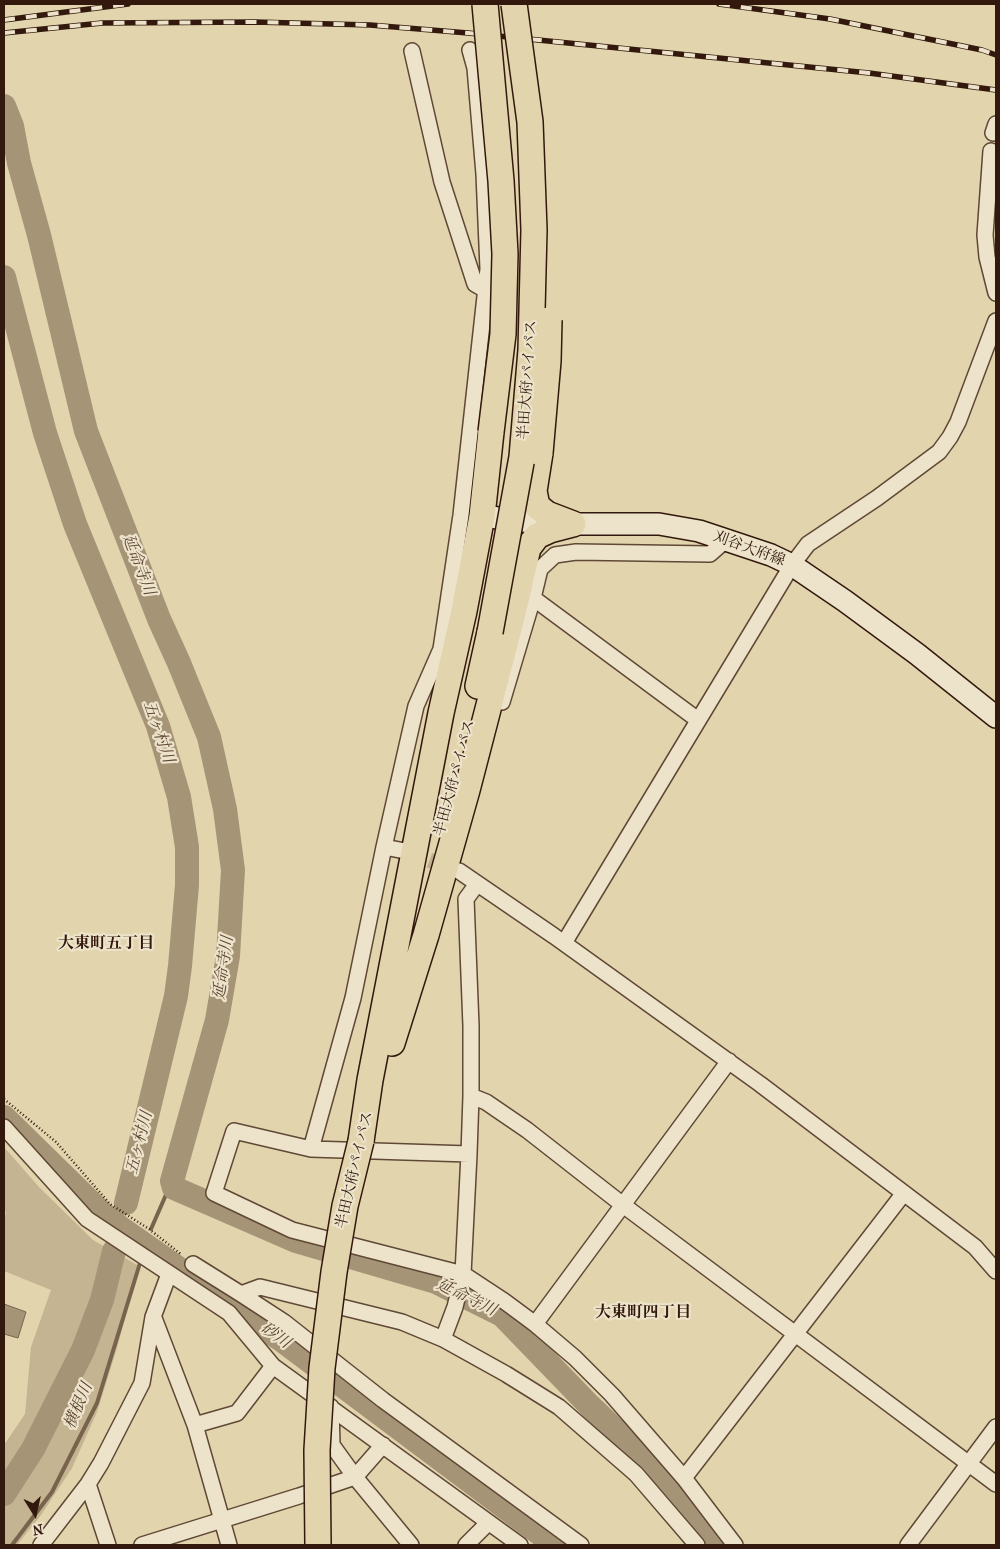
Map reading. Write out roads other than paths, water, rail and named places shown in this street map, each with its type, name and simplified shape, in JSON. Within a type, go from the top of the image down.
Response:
[{"type":"highway","points":[[361,1141],[370,1080],[441,713],[464,611],[482,516],[503,334],[505,254],[501,181],[485,4]]},
{"type":"highway","name":"半田大府パイパス","points":[[318,1545],[317,1450],[322,1368],[344,1206],[425,890],[463,752],[490,632],[522,457],[531,350],[534,230],[530,122],[514,4]]},
{"type":"highway","points":[[529,4],[539,59],[547,146],[551,236],[548,360],[540,454],[534,491],[537,506],[547,514],[573,524]]},
{"type":"highway","points":[[361,1141],[426,935],[467,790],[514,610],[528,548],[537,536],[550,530],[573,524]]},
{"type":"main road","name":"刈谷大府線","points":[[482,516],[548,524],[659,524],[699,531],[771,555],[792,565],[909,648],[996,717]]},
{"type":"street","points":[[311,1149],[353,998],[384,847],[416,706],[441,648],[461,515],[488,269],[484,174],[476,68],[470,50]]},
{"type":"street","points":[[412,51],[442,182],[475,284],[487,291]]},
{"type":"street","points":[[991,151],[985,235],[987,257],[996,293]]},
{"type":"street","points":[[564,943],[792,565],[808,544],[877,498],[939,452],[950,437],[958,422],[996,321]]},
{"type":"street","points":[[727,539],[710,554],[576,552],[555,555],[540,570],[469,809],[456,871],[564,943],[730,1061],[975,1247],[996,1271]]},
{"type":"street","points":[[533,598],[698,720]]},
{"type":"street","points":[[384,847],[405,851]]},
{"type":"street","points":[[444,1339],[455,1308],[462,1275],[471,1096],[471,1026],[466,899],[477,884]]},
{"type":"street","points":[[535,1324],[730,1061]]},
{"type":"street","points":[[471,1096],[486,1102],[527,1130],[623,1205],[996,1484]]},
{"type":"street","points":[[4,1127],[87,1219],[229,1313],[273,1366],[520,1545]]},
{"type":"street","points":[[468,1154],[311,1149],[234,1131],[214,1193],[292,1230],[462,1275],[504,1301],[535,1324],[612,1395],[684,1478],[735,1545]]},
{"type":"street","points":[[684,1478],[904,1193]]},
{"type":"street","points":[[193,1264],[284,1322],[383,1400],[581,1545]]},
{"type":"street","points":[[42,1545],[88,1484],[142,1383],[153,1317],[169,1274]]},
{"type":"street","points":[[229,1313],[241,1294],[260,1287],[394,1319],[444,1339],[559,1407],[636,1474],[697,1545]]},
{"type":"street","points":[[153,1317],[195,1425],[229,1545]]},
{"type":"street","points":[[195,1425],[237,1414],[273,1366]]},
{"type":"street","points":[[330,1407],[332,1445],[355,1477],[411,1545]]},
{"type":"street","points":[[908,1545],[996,1427]]},
{"type":"street","points":[[142,1545],[355,1477],[383,1445]]},
{"type":"street","points":[[88,1484],[108,1545]]},
{"type":"street","points":[[466,1545],[488,1522]]},
{"type":"waterway","name":"延命寺川","points":[[4,106],[12,126],[19,163],[39,235],[86,431],[159,619],[209,737],[225,809],[233,870],[228,956],[217,1020],[172,1181],[174,1188],[296,1241],[436,1282],[502,1315],[590,1406],[659,1472],[723,1545]]},
{"type":"waterway","name":"五ヶ村川","points":[[4,277],[45,433],[75,524],[158,726],[179,797],[187,847],[187,885],[176,996],[126,1203]]},
{"type":"waterway","name":"砂川","points":[[4,1117],[101,1212],[121,1228],[284,1342],[555,1545]]},
{"type":"waterway","name":"横根川","points":[[151,1229],[172,1181]]},
{"type":"waterway","name":"五ヶ村川","points":[[4,1494],[33,1449],[83,1350],[102,1300],[114,1251]]},
{"type":"waterway","name":"横根川","points":[[12,1545],[52,1492],[97,1403],[140,1263]]},
{"type":"tunnel","points":[[408,852],[452,869]]},
{"type":"railway","points":[[4,20],[128,4]]},
{"type":"railway","points":[[719,4],[830,19],[982,50],[996,55]]},
{"type":"railway","points":[[4,33],[102,23],[255,22],[370,25],[869,73],[996,90]]},
{"type":"district","name":"大東町五丁目","points":[[106,944]]},
{"type":"district","name":"大東町四丁目","points":[[643,1313]]}]
